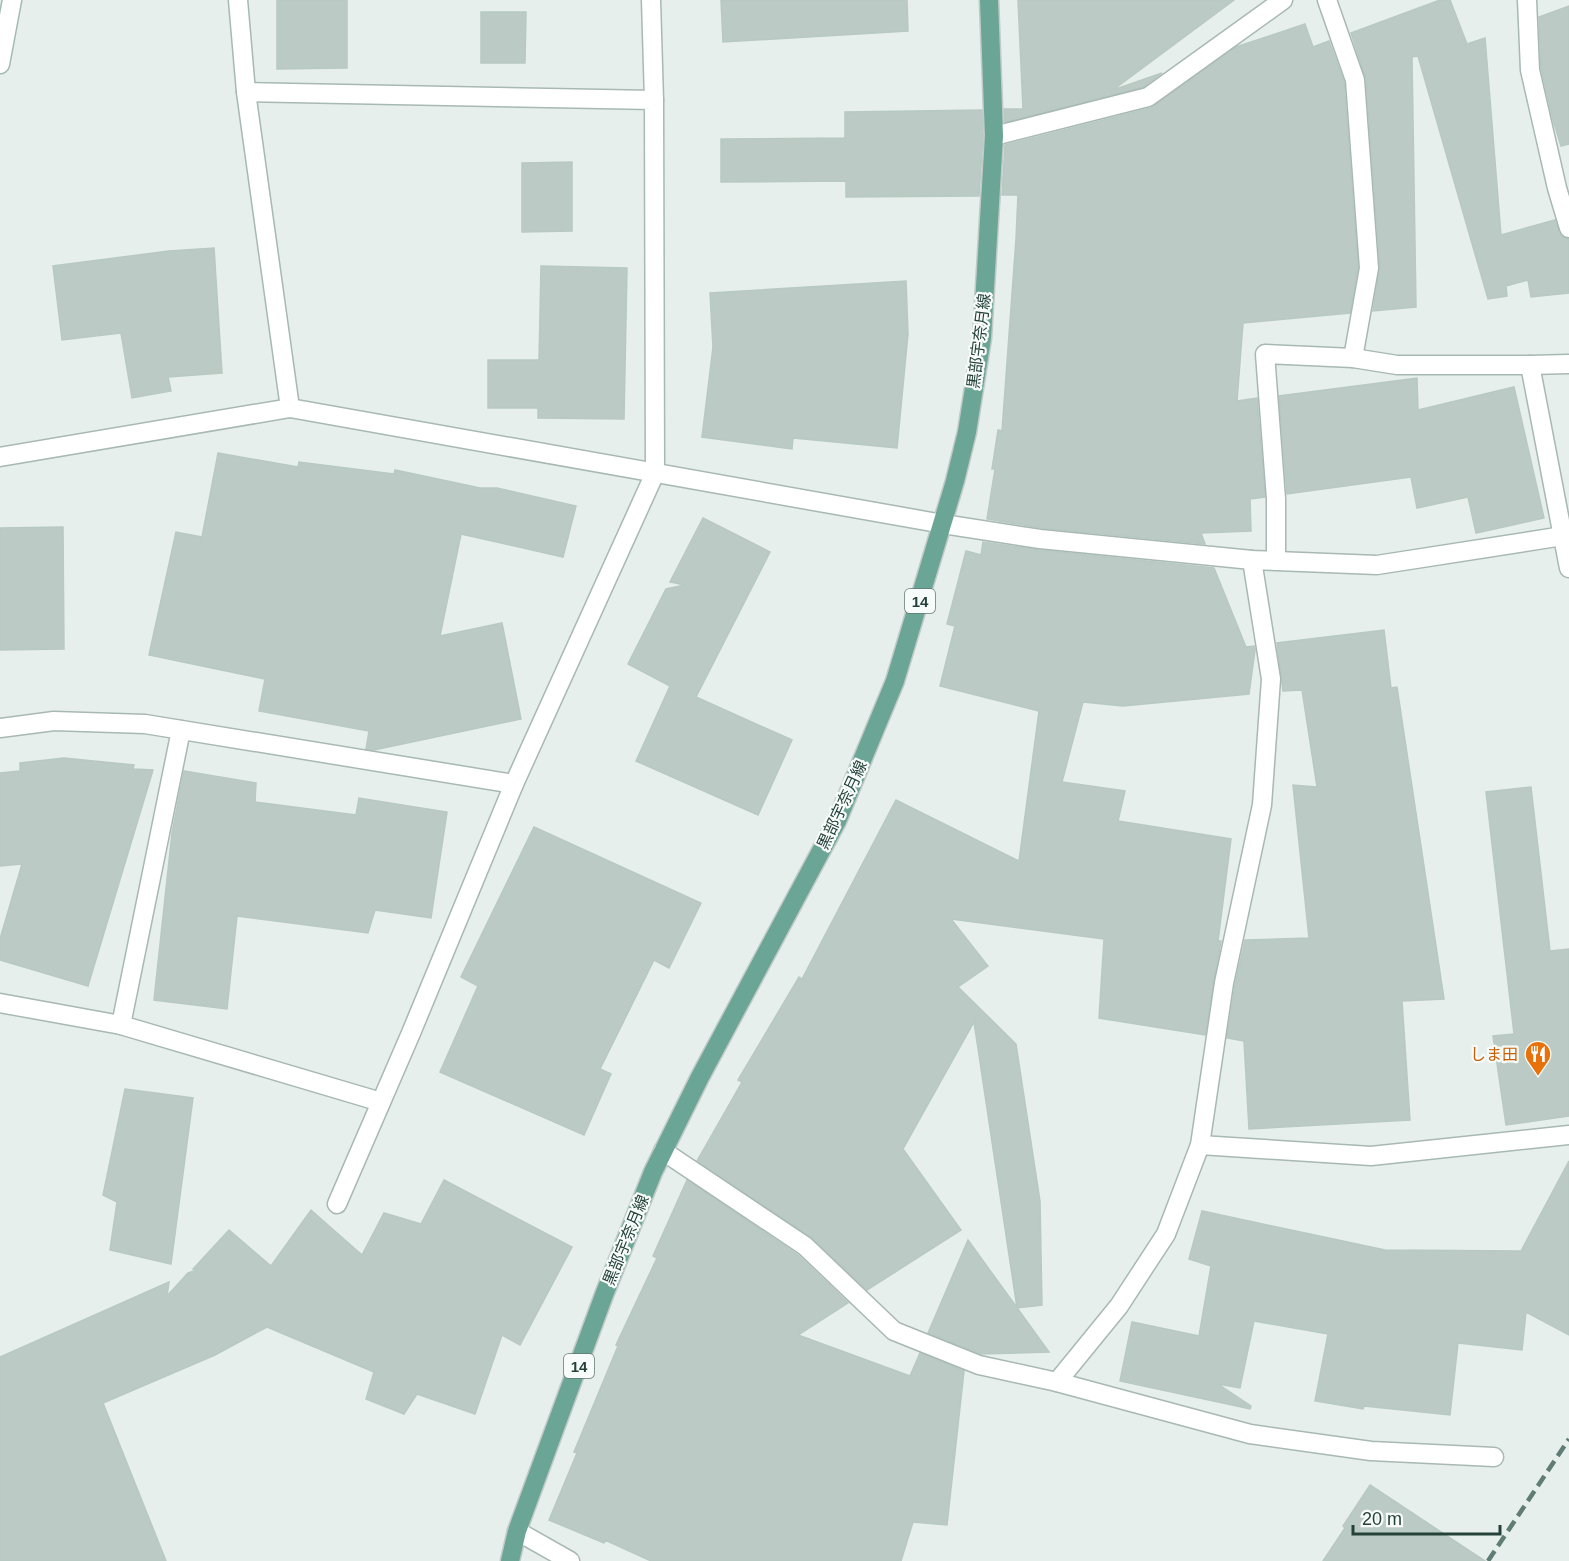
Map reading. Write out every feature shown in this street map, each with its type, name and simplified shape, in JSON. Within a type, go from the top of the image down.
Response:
[{"type":"main road","name":"黒部宇奈月線","points":[[510,1561],[517,1531],[604,1295],[663,1151],[837,821],[895,681],[943,524],[967,432],[982,338],[994,136],[989,0]]},
{"type":"street","points":[[0,64],[12,0]]},
{"type":"street","points":[[238,0],[246,92],[290,408]]},
{"type":"street","points":[[338,1204],[514,784],[655,473],[654,100],[651,0]]},
{"type":"street","points":[[994,136],[1148,96],[1283,0]]},
{"type":"street","points":[[1327,0],[1355,80],[1369,268],[1353,358]]},
{"type":"street","points":[[1527,0],[1530,70],[1557,188],[1569,228]]},
{"type":"street","points":[[246,92],[654,100]]},
{"type":"street","points":[[1276,560],[1276,499],[1265,354],[1353,358],[1397,365],[1569,364]]},
{"type":"street","points":[[1530,365],[1569,568]]},
{"type":"street","points":[[0,457],[290,408],[943,524],[1040,539],[1252,560],[1377,565],[1563,536]]},
{"type":"street","points":[[1058,1382],[1119,1306],[1166,1234],[1200,1145],[1224,983],[1262,805],[1270,679],[1252,560]]},
{"type":"street","points":[[0,728],[54,721],[146,724],[514,784]]},
{"type":"street","points":[[122,1025],[181,730]]},
{"type":"street","points":[[0,1004],[122,1025],[381,1102]]},
{"type":"street","points":[[1200,1145],[1371,1156],[1569,1135]]},
{"type":"street","points":[[663,1151],[805,1246],[894,1331],[979,1365],[1058,1382],[1250,1434],[1371,1451],[1494,1457]]},
{"type":"street","points":[[517,1531],[570,1561]]},
{"type":"building","points":[[277,0],[347,0],[347,68],[277,69]]},
{"type":"building","points":[[721,0],[907,0],[908,31],[723,42]]},
{"type":"building","points":[[1018,0],[1234,0],[1113,90],[1162,73],[1143,87],[1005,122],[1004,109],[1023,109]]},
{"type":"building","points":[[1440,0],[1450,0],[1467,44],[1485,38],[1501,235],[1555,220],[1561,236],[1569,239],[1569,293],[1531,297],[1528,280],[1506,286],[1507,296],[1488,299],[1418,56],[1412,57],[1416,307],[1373,311],[1380,267],[1366,79],[1351,33]]},
{"type":"building","points":[[1569,6],[1569,144],[1561,146],[1541,68],[1539,17]]},
{"type":"building","points":[[481,12],[526,12],[525,63],[481,63]]},
{"type":"building","points":[[1305,24],[1313,47],[1329,41],[1344,82],[1358,267],[1350,313],[1243,323],[1237,401],[1257,398],[1265,497],[1250,499],[1251,531],[1201,533],[1205,544],[1041,528],[987,519],[995,469],[992,469],[998,430],[1002,431],[1016,239],[1018,195],[1002,195],[1005,145],[1151,108],[1236,47]]},
{"type":"building","points":[[982,110],[983,136],[979,196],[846,197],[846,181],[721,182],[721,139],[845,138],[845,112]]},
{"type":"building","points":[[572,162],[572,231],[522,232],[522,163]]},
{"type":"building","points":[[214,248],[222,373],[168,377],[171,391],[132,398],[121,333],[62,340],[53,266],[169,251]]},
{"type":"building","points":[[541,266],[627,268],[624,419],[538,418],[538,408],[488,408],[488,360],[539,360]]},
{"type":"building","points":[[906,281],[908,334],[897,448],[793,438],[792,449],[702,437],[713,347],[710,293]]},
{"type":"building","points":[[1417,378],[1418,410],[1514,387],[1544,518],[1476,533],[1468,497],[1417,508],[1411,477],[1287,494],[1279,396]]},
{"type":"building","points":[[218,453],[298,467],[299,462],[394,474],[395,470],[480,488],[497,488],[576,506],[563,557],[461,534],[440,636],[502,623],[521,719],[374,750],[366,749],[369,731],[259,711],[265,679],[149,655],[176,532],[202,537]]},
{"type":"building","points":[[703,518],[770,552],[696,697],[792,740],[758,815],[636,761],[670,686],[628,664],[666,589],[685,585],[670,582]]},
{"type":"building","points":[[63,527],[64,649],[0,650],[0,528]]},
{"type":"building","points":[[983,542],[1214,568],[1246,647],[1254,646],[1255,650],[1249,694],[1123,706],[1083,702],[1062,782],[1125,791],[1118,821],[1231,839],[1218,941],[1221,941],[1205,1035],[1099,1018],[1104,939],[951,919],[988,966],[958,987],[1016,1044],[1040,1201],[1042,1305],[1017,1308],[974,1022],[903,1149],[961,1230],[867,1290],[811,1237],[697,1161],[742,1082],[738,1080],[799,977],[802,979],[896,800],[1019,861],[1039,711],[940,686],[955,626],[947,624],[966,551],[981,555]]},
{"type":"building","points":[[1384,630],[1391,688],[1397,687],[1444,999],[1402,1001],[1410,1120],[1249,1129],[1244,1041],[1227,1038],[1245,940],[1309,938],[1293,785],[1317,787],[1302,690],[1283,691],[1277,643]]},
{"type":"building","points":[[64,758],[134,765],[133,769],[153,770],[88,986],[0,960],[0,939],[22,864],[0,866],[0,773],[20,771],[20,763]]},
{"type":"building","points":[[184,771],[256,783],[255,802],[356,815],[359,798],[447,812],[431,918],[375,910],[368,933],[237,916],[227,1009],[154,1000],[172,833]]},
{"type":"building","points":[[1531,787],[1550,951],[1569,949],[1569,1116],[1506,1125],[1493,1036],[1514,1034],[1486,792]]},
{"type":"building","points":[[534,827],[701,903],[669,968],[654,960],[600,1069],[611,1074],[584,1135],[440,1072],[478,986],[461,977]]},
{"type":"building","points":[[125,1089],[193,1098],[171,1264],[110,1250],[117,1202],[103,1195]]},
{"type":"building","points":[[1569,1161],[1569,1335],[1526,1312],[1522,1350],[1458,1343],[1450,1415],[1364,1406],[1363,1409],[1315,1401],[1328,1334],[1254,1321],[1240,1388],[1218,1384],[1251,1406],[1250,1409],[1120,1381],[1132,1322],[1199,1336],[1211,1266],[1189,1259],[1202,1211],[1385,1250],[1521,1251]]},
{"type":"building","points":[[444,1180],[572,1247],[520,1345],[502,1335],[475,1414],[417,1394],[404,1414],[366,1399],[374,1372],[267,1327],[215,1355],[103,1403],[166,1561],[0,1561],[0,1357],[169,1282],[167,1296],[188,1273],[197,1270],[193,1269],[229,1230],[271,1266],[311,1210],[362,1255],[384,1213],[421,1224]]},
{"type":"building","points":[[687,1180],[798,1255],[848,1303],[798,1335],[910,1376],[920,1353],[964,1371],[947,1525],[913,1522],[901,1561],[651,1561],[605,1540],[604,1543],[549,1520],[577,1453],[574,1452],[618,1346],[616,1345],[657,1258],[653,1256]]},
{"type":"building","points":[[968,1240],[1049,1352],[981,1354],[928,1333]]},
{"type":"building","points":[[1370,1485],[1485,1561],[1323,1561]]},
{"type":"railway","points":[[1488,1561],[1569,1439]]},
{"type":"place","name":"しま田","points":[[1538,1077]]}]
